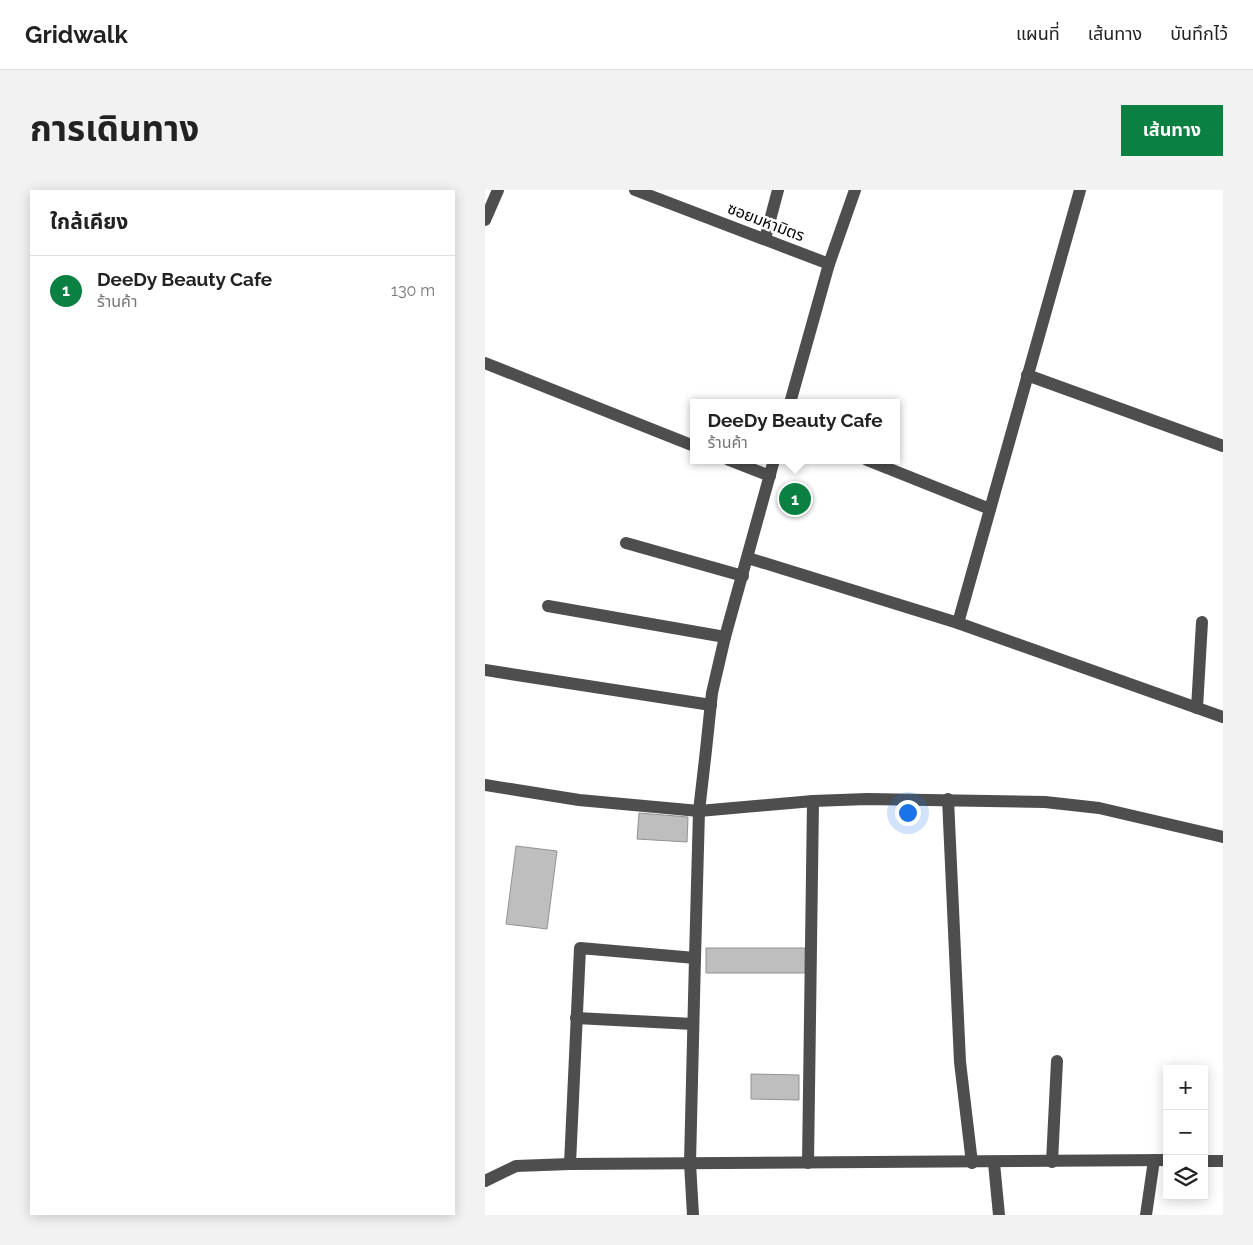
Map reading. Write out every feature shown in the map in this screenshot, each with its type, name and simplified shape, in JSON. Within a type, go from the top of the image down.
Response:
[{"type":"street","points":[[485,220],[498,190]]},
{"type":"street","name":"ซอยมหามิตร","points":[[635,190],[829,264]]},
{"type":"street","points":[[765,239],[778,190]]},
{"type":"street","points":[[791,399],[829,264],[855,190]]},
{"type":"street","points":[[958,623],[1080,190]]},
{"type":"street","points":[[485,363],[690,444]]},
{"type":"street","points":[[1027,375],[1223,446]]},
{"type":"street","points":[[739,464],[770,476]]},
{"type":"street","points":[[693,1215],[690,1163],[699,811],[711,705],[725,637],[773,464]]},
{"type":"street","points":[[877,464],[990,510]]},
{"type":"street","points":[[626,543],[743,576]]},
{"type":"street","points":[[748,558],[958,623],[1223,717]]},
{"type":"street","points":[[548,606],[725,637]]},
{"type":"street","points":[[1197,708],[1202,622]]},
{"type":"street","points":[[485,670],[711,705]]},
{"type":"street","points":[[485,785],[579,800],[699,811],[813,800],[948,799],[1045,802],[1099,808],[1223,837]]},
{"type":"street","points":[[948,799],[960,1062],[972,1163]]},
{"type":"street","points":[[808,1163],[813,800]]},
{"type":"street","points":[[569,1164],[580,948],[695,958]]},
{"type":"street","points":[[576,1018],[693,1024]]},
{"type":"street","points":[[1052,1162],[1057,1061]]},
{"type":"street","points":[[485,1181],[516,1166],[569,1164],[994,1163],[1160,1160],[1146,1215]]},
{"type":"street","points":[[1208,1161],[1223,1161]]},
{"type":"street","points":[[994,1163],[999,1215]]},
{"type":"building","points":[[639,813],[688,817],[687,842],[637,839]]},
{"type":"building","points":[[516,846],[557,851],[547,929],[506,924]]},
{"type":"building","points":[[706,948],[805,948],[805,973],[706,973]]},
{"type":"building","points":[[751,1074],[799,1075],[799,1100],[751,1099]]},
{"type":"place","name":"DeeDy Beauty Cafe","points":[[795,499]]}]
